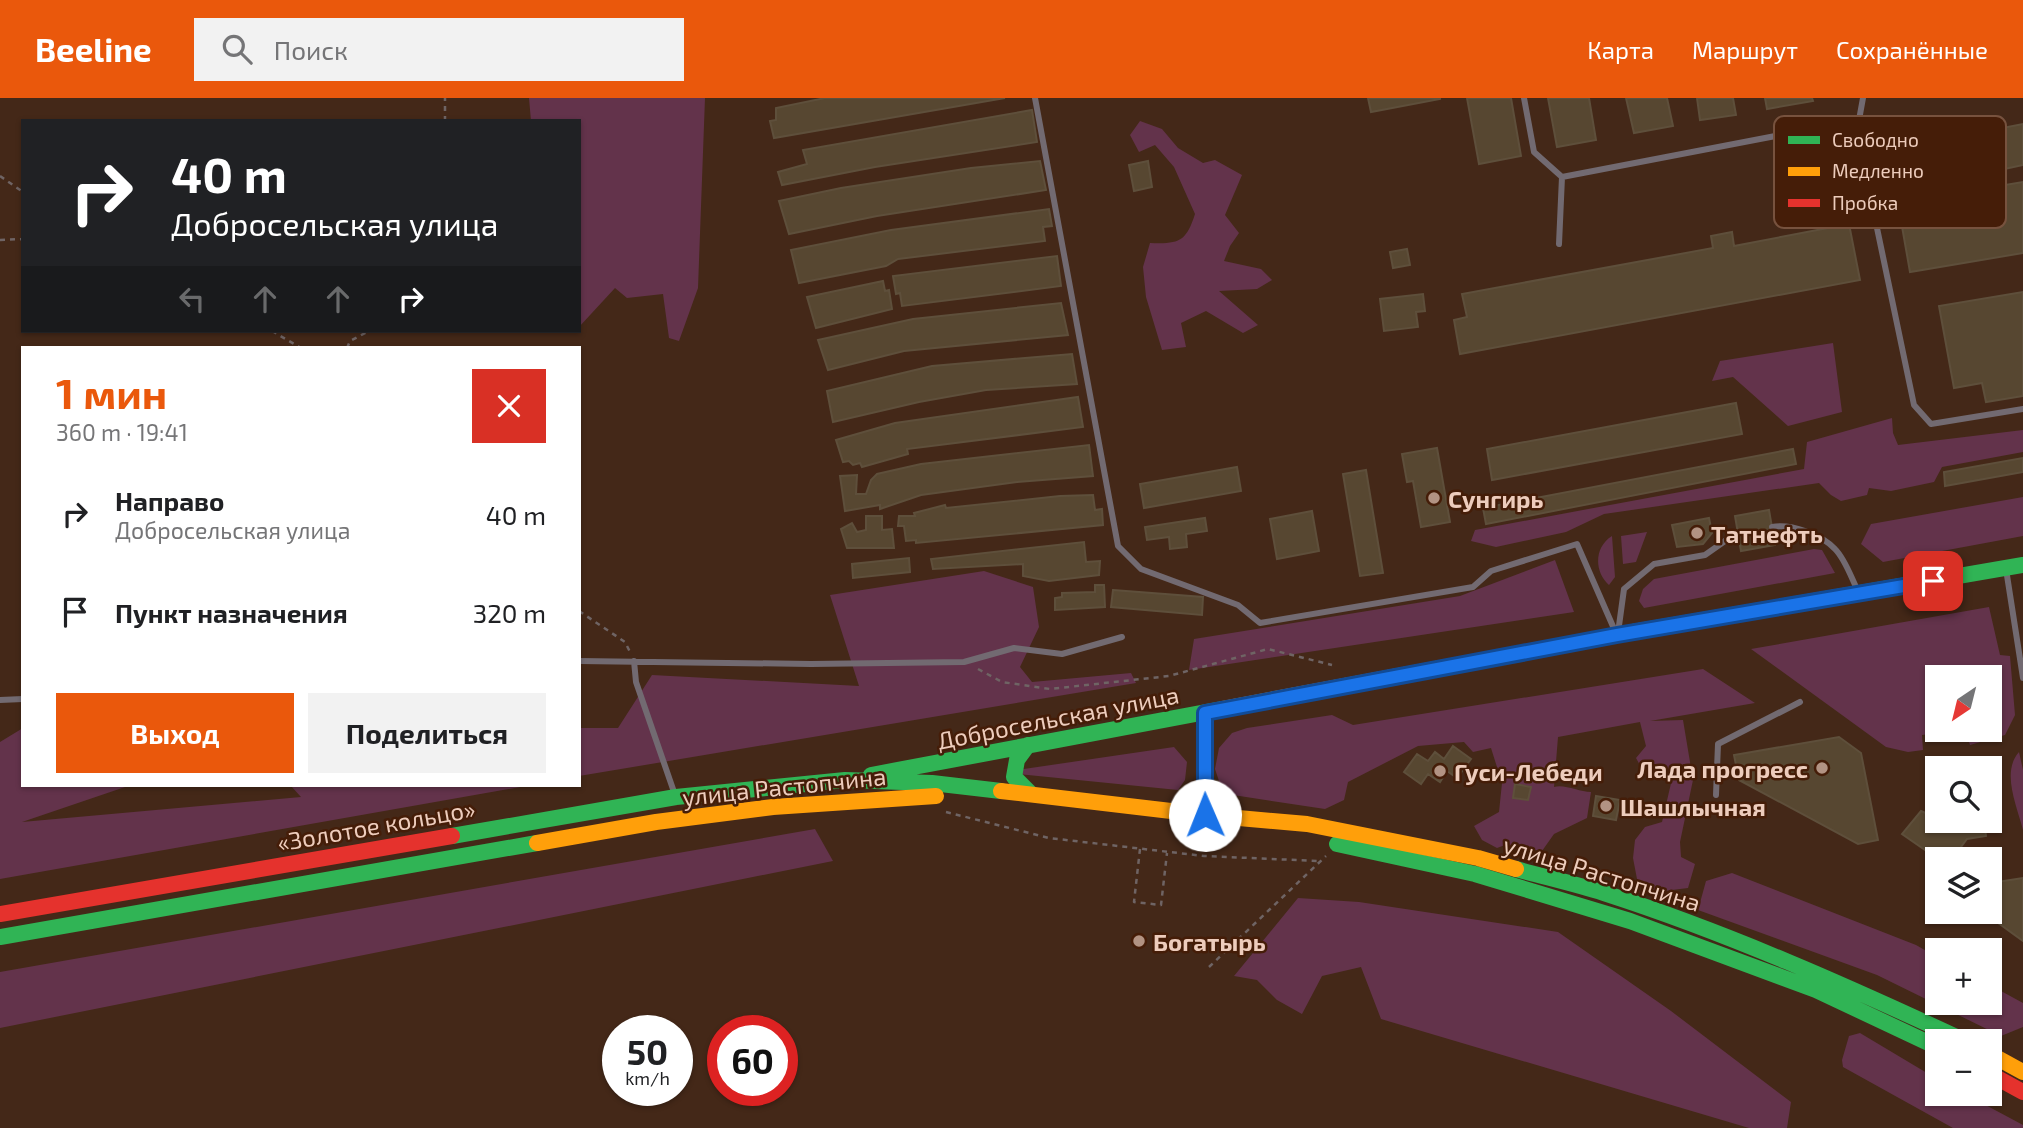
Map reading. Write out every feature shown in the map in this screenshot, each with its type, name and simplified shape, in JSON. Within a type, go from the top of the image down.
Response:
[{"type":"main road","name":"Добросельская улица","points":[[845,780],[1617,635],[2023,565]]},
{"type":"main road","points":[[1205,713],[1205,815]]},
{"type":"main road","points":[[1028,745],[1013,766],[1014,777],[1030,793]]},
{"type":"main road","name":"«Золотое кольцо»","points":[[0,914],[676,797],[845,780]]},
{"type":"main road","name":"улица Растопчина","points":[[845,780],[932,783],[1205,815],[1307,824],[1478,858],[1616,897],[1752,947],[1939,1029]]},
{"type":"main road","name":"улица Растопчина","points":[[544,842],[656,822],[773,807],[916,796],[1030,793]]},
{"type":"main road","name":"улица Растопчина","points":[[1205,815],[1475,874],[1630,922],[1816,990],[1925,1041]]},
{"type":"main road","name":"«Золотое кольцо»","points":[[0,937],[544,842]]},
{"type":"main road","points":[[2002,1061],[2023,1072]]},
{"type":"main road","points":[[2002,1081],[2023,1092]]},
{"type":"lane","points":[[1035,98],[1118,546],[1142,569],[1238,605],[1260,624],[1473,587],[1492,571],[1577,544],[1617,635]]},
{"type":"lane","points":[[1524,98],[1534,152],[1562,177]]},
{"type":"lane","points":[[1860,116],[1863,98]]},
{"type":"lane","points":[[1562,177],[1774,136]]},
{"type":"lane","points":[[1559,244],[1562,177]]},
{"type":"lane","points":[[1877,228],[1914,405],[1931,424],[2023,409]]},
{"type":"lane","points":[[1772,527],[1779,526],[1814,534],[1836,549],[1860,594]]},
{"type":"lane","points":[[1617,635],[1624,589],[1654,564],[1705,555],[1738,534]]},
{"type":"lane","points":[[2006,568],[2023,678]]},
{"type":"lane","points":[[581,661],[860,664],[964,662],[1014,648],[1062,654],[1122,637]]},
{"type":"lane","points":[[634,661],[636,682],[676,797]]},
{"type":"lane","points":[[0,700],[21,699]]},
{"type":"lane","points":[[1716,795],[1718,744],[1800,702]]},
{"type":"path","points":[[444,119],[445,98]]},
{"type":"path","points":[[0,176],[21,191]]},
{"type":"path","points":[[0,240],[21,239]]},
{"type":"path","points":[[275,333],[298,346]]},
{"type":"path","points":[[348,346],[350,341],[365,333]]},
{"type":"path","points":[[581,612],[625,642],[634,661]]},
{"type":"path","points":[[964,662],[1002,682],[1050,689],[1169,676],[1268,649],[1332,665]]},
{"type":"path","points":[[936,810],[1049,838],[1205,856],[1319,861]]},
{"type":"path","points":[[1209,967],[1339,844]]},
{"type":"path","points":[[1140,849],[1134,902],[1161,905],[1167,852]]},
{"type":"shaded area","points":[[529,98],[705,98],[698,288],[679,341],[669,338],[663,294],[627,298],[615,288],[581,325],[581,119],[531,119]]},
{"type":"shaded area","points":[[1140,121],[1162,129],[1178,148],[1203,163],[1215,160],[1242,175],[1225,215],[1239,233],[1224,261],[1261,269],[1272,280],[1257,289],[1219,291],[1258,325],[1243,333],[1206,311],[1181,323],[1186,347],[1162,350],[1146,297],[1143,267],[1150,243],[1168,243],[1180,239],[1188,230],[1195,214],[1174,167],[1155,145],[1139,152],[1130,135]]},
{"type":"shaded area","points":[[1833,343],[1842,412],[1788,426],[1733,377],[1712,381],[1720,361]]},
{"type":"shaded area","points":[[1892,418],[1893,433],[1898,445],[2023,430],[2023,452],[1942,467],[1934,482],[1891,491],[1869,488],[1867,495],[1841,501],[1819,483],[1604,514],[1566,532],[1496,547],[1471,541],[1475,530],[1804,469],[1807,442]]},
{"type":"shaded area","points":[[2023,497],[2023,536],[1883,562],[1861,544],[1871,524]]},
{"type":"shaded area","points":[[1647,532],[1636,562],[1623,564],[1621,536]]},
{"type":"shaded area","points":[[1612,536],[1615,577],[1609,585],[1604,580],[1598,560],[1602,546]]},
{"type":"shaded area","points":[[1814,549],[1822,550],[1835,573],[1644,608],[1639,601],[1643,589],[1654,579]]},
{"type":"shaded area","points":[[1555,560],[1574,612],[1189,670],[1194,639],[1460,596]]},
{"type":"shaded area","points":[[984,571],[1033,587],[1039,627],[1020,667],[1032,682],[1131,673],[1136,683],[581,776],[581,728],[618,728],[652,675],[859,686],[830,595]]},
{"type":"shaded area","points":[[1989,607],[2000,655],[2010,656],[2015,715],[2005,735],[2002,736],[2002,665],[1925,665],[1923,750],[1908,752],[1886,747],[1751,649]]},
{"type":"shaded area","points":[[1703,669],[1755,703],[1650,721],[1683,720],[1693,780],[1680,842],[1681,857],[1695,864],[1688,888],[1648,893],[1637,879],[1633,858],[1635,840],[1645,827],[1662,822],[1672,779],[1646,776],[1636,758],[1646,746],[1640,722],[1558,737],[1554,787],[1591,792],[1587,818],[1554,834],[1542,851],[1505,845],[1497,848],[1482,840],[1474,826],[1499,812],[1502,783],[1491,748],[1473,752],[1464,742],[1418,746],[1348,782],[1344,800],[1325,809],[1233,795],[1220,784],[1215,769],[1219,748],[1232,733],[1247,728],[1332,715],[1353,725]]},
{"type":"shaded area","points":[[21,729],[21,787],[125,787],[22,822],[301,797],[292,787],[520,787],[0,879],[0,742]]},
{"type":"shaded area","points":[[1174,747],[1187,762],[1185,780],[1178,790],[1018,774],[1017,770]]},
{"type":"shaded area","points":[[2019,752],[2023,770],[2023,830],[2011,779],[2011,769]]},
{"type":"shaded area","points":[[815,829],[833,861],[0,1028],[0,972]]},
{"type":"shaded area","points":[[1732,873],[1916,945],[1925,950],[1925,999],[1877,975],[1698,910],[1706,881]]},
{"type":"shaded area","points":[[1298,898],[1359,902],[1558,932],[1671,1011],[1791,1102],[1787,1128],[1749,1128],[1381,1019],[1361,967],[1322,976],[1302,1014],[1277,1000],[1257,980],[1234,976]]},
{"type":"shaded area","points":[[2002,992],[2023,1003],[2023,1027],[2002,1036],[2002,1029],[1987,1029],[1958,1015],[2002,1015]]},
{"type":"shaded area","points":[[1860,1033],[1925,1072],[1925,1106],[1987,1106],[2023,1125],[2023,1128],[1953,1128],[1843,1067],[1842,1060],[1849,1036]]},
{"type":"building","points":[[825,98],[1005,98],[774,138],[770,121],[776,120],[776,108]]},
{"type":"building","points":[[1368,98],[1440,98],[1440,99],[1371,112]]},
{"type":"building","points":[[1467,98],[1511,98],[1521,156],[1479,164]]},
{"type":"building","points":[[1548,98],[1589,98],[1596,140],[1557,147]]},
{"type":"building","points":[[1626,98],[1667,98],[1673,126],[1634,133]]},
{"type":"building","points":[[1697,98],[1733,98],[1736,115],[1700,120]]},
{"type":"building","points":[[1765,98],[1812,98],[1813,101],[1767,109]]},
{"type":"building","points":[[1032,110],[1037,142],[875,167],[782,185],[778,172],[807,164],[803,150]]},
{"type":"building","points":[[2023,124],[2023,165],[2006,169],[2006,127]]},
{"type":"building","points":[[1040,161],[1046,190],[877,216],[789,234],[779,201],[841,188],[971,168]]},
{"type":"building","points":[[1148,161],[1152,187],[1134,191],[1129,165]]},
{"type":"building","points":[[2023,182],[2023,253],[1910,272],[1902,228],[2006,228],[2006,185]]},
{"type":"building","points":[[1049,209],[1052,226],[1043,227],[1045,241],[898,259],[886,266],[799,283],[791,250],[891,230]]},
{"type":"building","points":[[1828,228],[1850,228],[1860,280],[1460,354],[1454,320],[1467,317],[1462,294],[1713,248],[1711,236],[1732,232],[1734,246]]},
{"type":"building","points":[[1407,249],[1410,265],[1393,268],[1390,252]]},
{"type":"building","points":[[1057,256],[1061,286],[902,306],[900,293],[896,294],[893,276]]},
{"type":"building","points":[[883,281],[885,291],[889,290],[892,309],[816,328],[807,297]]},
{"type":"building","points":[[2023,292],[2023,396],[1986,402],[1982,383],[1954,388],[1939,306]]},
{"type":"building","points":[[1423,294],[1425,311],[1416,312],[1418,327],[1384,331],[1380,299]]},
{"type":"building","points":[[1061,303],[1068,335],[904,351],[828,370],[818,340],[913,319]]},
{"type":"building","points":[[1072,354],[1077,384],[986,390],[833,422],[827,391],[932,366]]},
{"type":"building","points":[[1078,397],[1083,427],[907,449],[908,454],[862,467],[860,463],[853,465],[849,461],[843,462],[836,440],[895,423]]},
{"type":"building","points":[[1736,403],[1742,434],[1492,480],[1487,449]]},
{"type":"building","points":[[1089,445],[1093,476],[1017,482],[921,495],[880,509],[880,505],[845,511],[840,476],[857,475],[856,494],[866,494],[871,480],[877,474],[921,464]]},
{"type":"building","points":[[1437,448],[1450,522],[1421,527],[1413,481],[1407,482],[1402,454]]},
{"type":"building","points":[[1793,449],[1796,464],[1486,524],[1483,508]]},
{"type":"building","points":[[2023,458],[2023,472],[1945,486],[1944,472]]},
{"type":"building","points":[[1237,467],[1241,491],[1144,508],[1140,484]]},
{"type":"building","points":[[1366,470],[1383,573],[1360,576],[1343,474]]},
{"type":"building","points":[[1093,495],[1095,510],[1102,509],[1103,525],[916,543],[916,540],[906,541],[904,526],[898,526],[899,516],[915,516],[914,513],[945,505],[946,508]]},
{"type":"building","points":[[1769,510],[1775,545],[1741,551],[1735,516]]},
{"type":"building","points":[[1312,511],[1319,551],[1277,559],[1270,519]]},
{"type":"building","points":[[866,516],[882,516],[882,530],[892,529],[894,548],[847,548],[841,529],[852,523],[857,532],[866,530]]},
{"type":"building","points":[[1205,518],[1207,531],[1186,534],[1187,547],[1170,549],[1169,537],[1147,540],[1145,527]]},
{"type":"building","points":[[1709,518],[1712,533],[1703,544],[1677,547],[1672,525]]},
{"type":"building","points":[[1084,542],[1086,562],[1100,561],[1099,575],[1049,581],[1023,576],[1023,564],[933,569],[931,559]]},
{"type":"building","points":[[909,558],[910,572],[853,578],[852,564]]},
{"type":"building","points":[[1095,585],[1104,585],[1105,607],[1055,610],[1055,598],[1062,597],[1062,593],[1095,592]]},
{"type":"building","points":[[1113,590],[1203,597],[1202,615],[1111,607]]},
{"type":"building","points":[[1839,737],[1861,753],[1878,840],[1858,844],[1739,780],[1734,755]]},
{"type":"building","points":[[1453,746],[1471,759],[1457,778],[1447,771],[1440,782],[1428,774],[1421,784],[1404,772],[1417,754],[1428,761],[1435,752],[1444,759]]},
{"type":"building","points":[[1515,784],[1531,787],[1528,800],[1513,798]]},
{"type":"building","points":[[1596,796],[1620,800],[1616,820],[1593,816]]},
{"type":"building","points":[[1921,811],[1925,813],[1925,833],[1986,833],[1986,836],[1967,839],[1961,847],[1925,847],[1925,850],[1902,834]]},
{"type":"building","points":[[2023,878],[2023,941],[2000,924],[2002,924],[2002,881]]},
{"type":"traffic: fast","points":[[1633,632],[2023,565]]},
{"type":"traffic: fast","points":[[871,775],[1222,709]]},
{"type":"traffic: fast","points":[[1028,745],[1017,760],[1014,777],[1030,793]]},
{"type":"traffic: fast","points":[[452,836],[676,797],[845,780],[932,783],[1001,791]]},
{"type":"traffic: fast","points":[[0,937],[537,843]]},
{"type":"traffic: fast","points":[[1337,844],[1475,874],[1630,921],[1816,990],[1925,1041]]},
{"type":"traffic: fast","points":[[1516,869],[1604,893],[1696,925],[1832,981],[1938,1029]]},
{"type":"traffic: slow","points":[[1222,709],[1633,632]]},
{"type":"traffic: slow","points":[[1001,791],[1307,824],[1478,858],[1516,869]]},
{"type":"traffic: slow","points":[[537,843],[656,822],[773,807],[936,796]]},
{"type":"traffic: slow","points":[[2002,1061],[2023,1072]]},
{"type":"traffic: jam","points":[[1205,713],[1205,815]]},
{"type":"traffic: jam","points":[[0,914],[452,836]]},
{"type":"traffic: jam","points":[[2002,1081],[2023,1092]]},
{"type":"place","name":"Сунгирь","points":[[1434,498]]},
{"type":"place","name":"Татнефть","points":[[1697,533]]},
{"type":"place","name":"Лада прогресс","points":[[1822,768]]},
{"type":"place","name":"Гуси-Лебеди","points":[[1440,771]]},
{"type":"place","name":"Шашлычная","points":[[1606,806]]},
{"type":"place","name":"Богатырь","points":[[1139,941]]},
{"type":"route","points":[[1205,815],[1205,713],[1617,635],[1933,581]]}]
